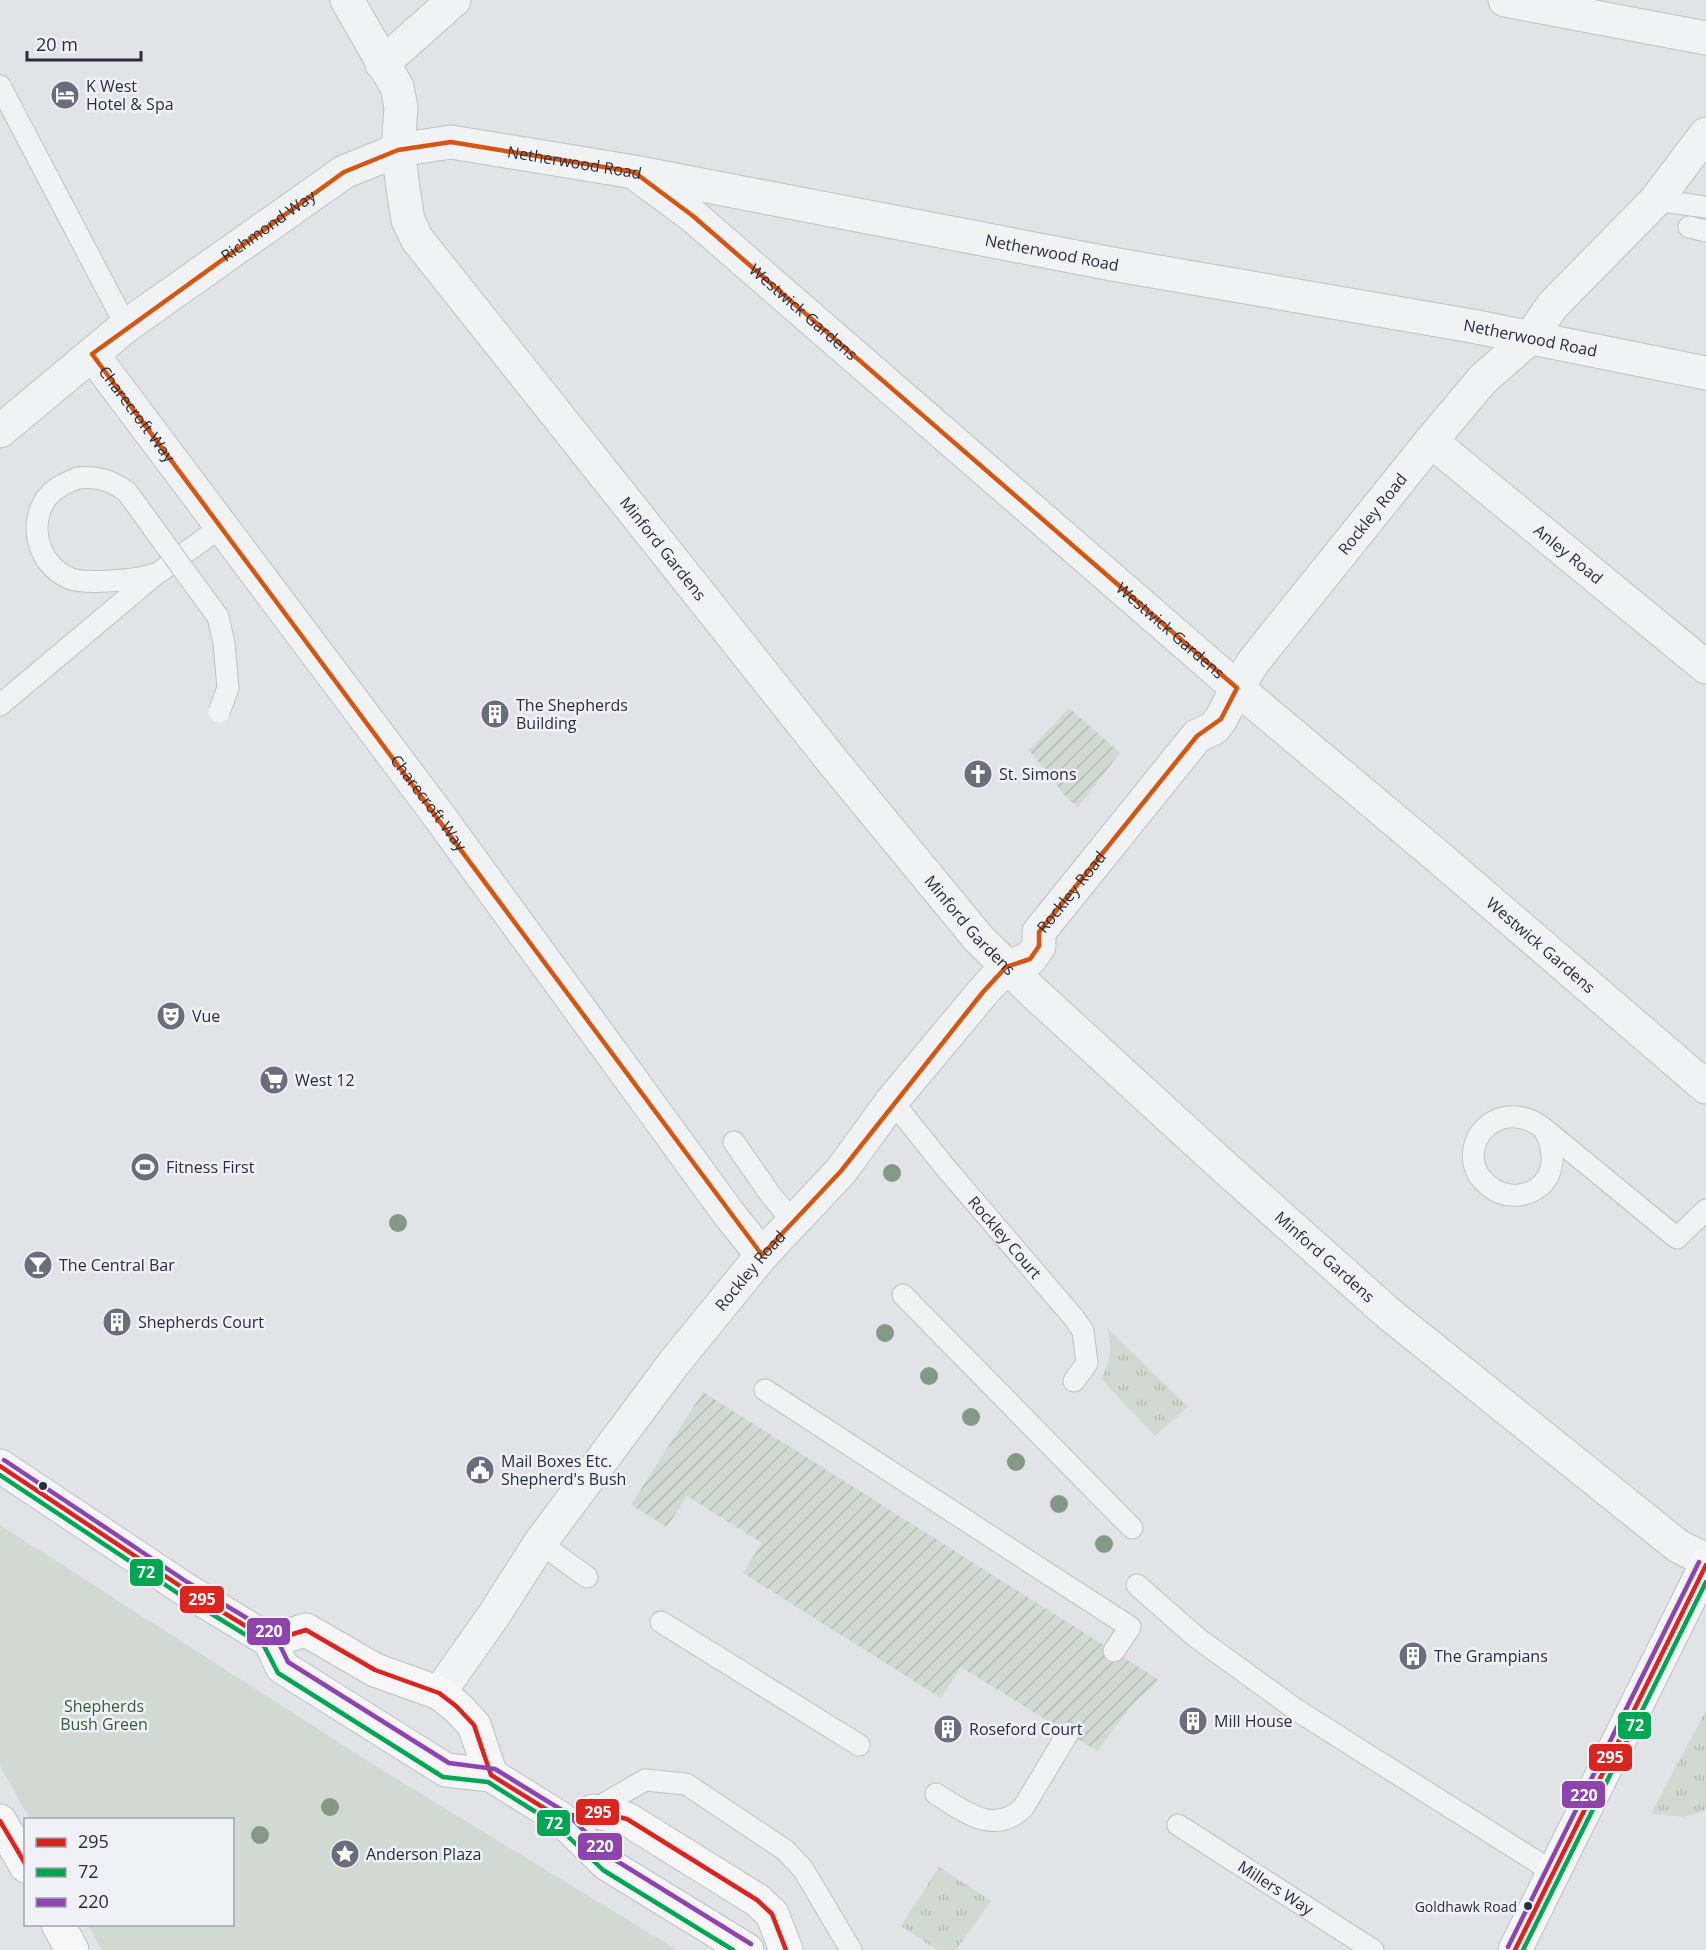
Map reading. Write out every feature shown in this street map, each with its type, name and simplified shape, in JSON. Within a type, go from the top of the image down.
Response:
[{"type":"main road","points":[[0,1466],[183,1588],[270,1641],[282,1667],[446,1770],[491,1775],[560,1818],[607,1864],[747,1950]]},
{"type":"main road","points":[[1515,1950],[1705,1568]]},
{"type":"main road","points":[[270,1641],[306,1630],[375,1671],[440,1693],[474,1725],[491,1775]]},
{"type":"main road","points":[[593,1811],[627,1819],[758,1900],[772,1914],[786,1950]]},
{"type":"main road","points":[[0,1821],[24,1863]]},
{"type":"main road","points":[[59,1926],[72,1950]]},
{"type":"street","points":[[347,0],[397,87],[401,107],[398,150]]},
{"type":"street","points":[[382,64],[454,0]]},
{"type":"street","points":[[1505,0],[1706,38]]},
{"type":"street","name":"Rockley Road","points":[[440,1693],[490,1622],[540,1543],[674,1363],[762,1255],[841,1171],[892,1101],[983,992],[1006,967],[1030,959],[1039,946],[1039,932],[1197,736],[1214,728],[1254,661],[1483,379],[1531,337],[1552,306],[1656,200],[1706,134]]},
{"type":"street","name":"Netherwood Road","points":[[398,150],[451,142],[634,172],[1112,264],[1531,337],[1706,373]]},
{"type":"street","name":"Richmond Way","points":[[0,431],[126,326],[344,172],[398,150]]},
{"type":"street","name":"Minford Gardens","points":[[398,150],[408,220],[417,239],[834,763],[979,939],[1006,967],[1261,1201],[1388,1313],[1705,1568]]},
{"type":"street","name":"Westwick Gardens","points":[[634,172],[693,216],[1237,688],[1437,855],[1706,1087]]},
{"type":"street","name":"Charecroft Way","points":[[92,354],[436,812],[762,1255]]},
{"type":"street","name":"Anley Road","points":[[1431,441],[1706,667]]},
{"type":"lane","points":[[0,86],[126,326]]},
{"type":"lane","points":[[1656,200],[1706,207]]},
{"type":"lane","points":[[156,574],[119,580],[83,582],[70,579],[53,567],[42,553],[37,536],[37,520],[41,507],[61,485],[78,478],[90,476],[102,478],[127,492],[218,616],[224,643],[228,688],[219,712]]},
{"type":"lane","points":[[0,705],[156,574],[222,526]]},
{"type":"lane","name":"Rockley Court","points":[[892,1101],[1083,1331],[1087,1363],[1074,1381]]},
{"type":"lane","points":[[1542,1127],[1677,1238],[1706,1210]]},
{"type":"lane","points":[[734,1142],[770,1194],[793,1222]]},
{"type":"lane","points":[[903,1295],[1035,1421],[1132,1528]]},
{"type":"lane","points":[[765,1390],[1130,1627],[1114,1651]]},
{"type":"lane","points":[[540,1543],[587,1577]]},
{"type":"lane","points":[[1137,1585],[1196,1637],[1298,1711],[1553,1872]]},
{"type":"lane","points":[[661,1622],[859,1745]]},
{"type":"lane","points":[[936,1794],[975,1818],[1005,1820],[1023,1808],[1068,1733]]},
{"type":"lane","points":[[560,1818],[593,1811],[645,1780],[686,1784],[786,1850],[803,1869],[851,1950]]},
{"type":"lane","name":"Millers Way","points":[[1178,1825],[1373,1950]]},
{"type":"highlighted area","points":[[451,142],[634,172],[693,216],[1237,688],[1221,719],[1197,736],[1039,932],[1039,946],[1030,959],[1006,967],[983,992],[841,1171],[762,1255],[92,354],[344,172],[398,150]]},
{"type":"green space","points":[[1069,708],[1120,753],[1078,807],[1067,798],[1029,750]]},
{"type":"green space","points":[[1107,1328],[1188,1407],[1155,1436],[1101,1379],[1110,1354]]},
{"type":"green space","points":[[703,1392],[1159,1680],[1132,1705],[1097,1751],[961,1667],[941,1698],[743,1573],[762,1543],[687,1496],[667,1527],[631,1505]]},
{"type":"green space","name":"Shepherds Bush Green","points":[[0,1525],[374,1765],[677,1950],[102,1950],[89,1926],[234,1926],[234,1818],[29,1818],[0,1766]]},
{"type":"green space","points":[[1706,1710],[1706,1810],[1684,1817],[1651,1814]]},
{"type":"green space","points":[[939,1867],[991,1901],[956,1950],[937,1950],[901,1926]]},
{"type":"transit line","name":"220","points":[[4,1460],[187,1582],[275,1635],[288,1662],[449,1763],[495,1769],[565,1812],[612,1858],[751,1944]]},
{"type":"transit line","name":"295","points":[[0,1466],[183,1588],[270,1641],[306,1630],[375,1670],[439,1693],[456,1706],[474,1725],[491,1775],[560,1818],[593,1811],[627,1819],[757,1900],[772,1914],[786,1950]]},
{"type":"transit line","name":"72","points":[[0,1475],[179,1594],[264,1646],[278,1673],[443,1777],[488,1782],[555,1824],[603,1870],[733,1950]]},
{"type":"transit line","name":"220","points":[[1508,1947],[1699,1562]]},
{"type":"transit line","name":"295","points":[[1515,1950],[1706,1565]]},
{"type":"transit line","name":"72","points":[[1523,1950],[1706,1582]]},
{"type":"transit line","name":"295","points":[[0,1821],[24,1862]]},
{"type":"place","name":"K West Hotel & Spa","points":[[65,95]]},
{"type":"place","name":"The Shepherds Building","points":[[495,714]]},
{"type":"place","name":"St. Simons","points":[[978,774]]},
{"type":"place","name":"Vue","points":[[171,1016]]},
{"type":"place","name":"West 12","points":[[274,1080]]},
{"type":"place","name":"Fitness First","points":[[145,1167]]},
{"type":"place","name":"The Central Bar","points":[[38,1265]]},
{"type":"place","name":"Shepherds Court","points":[[117,1322]]},
{"type":"place","name":"Mail Boxes Etc. Shepherd's Bush","points":[[480,1470]]},
{"type":"place","name":"The Grampians","points":[[1413,1656]]},
{"type":"place","name":"Mill House","points":[[1193,1721]]},
{"type":"place","name":"Roseford Court","points":[[948,1729]]},
{"type":"place","name":"Anderson Plaza","points":[[345,1854]]},
{"type":"place","name":"Goldhawk Road","points":[[1528,1906]]}]
